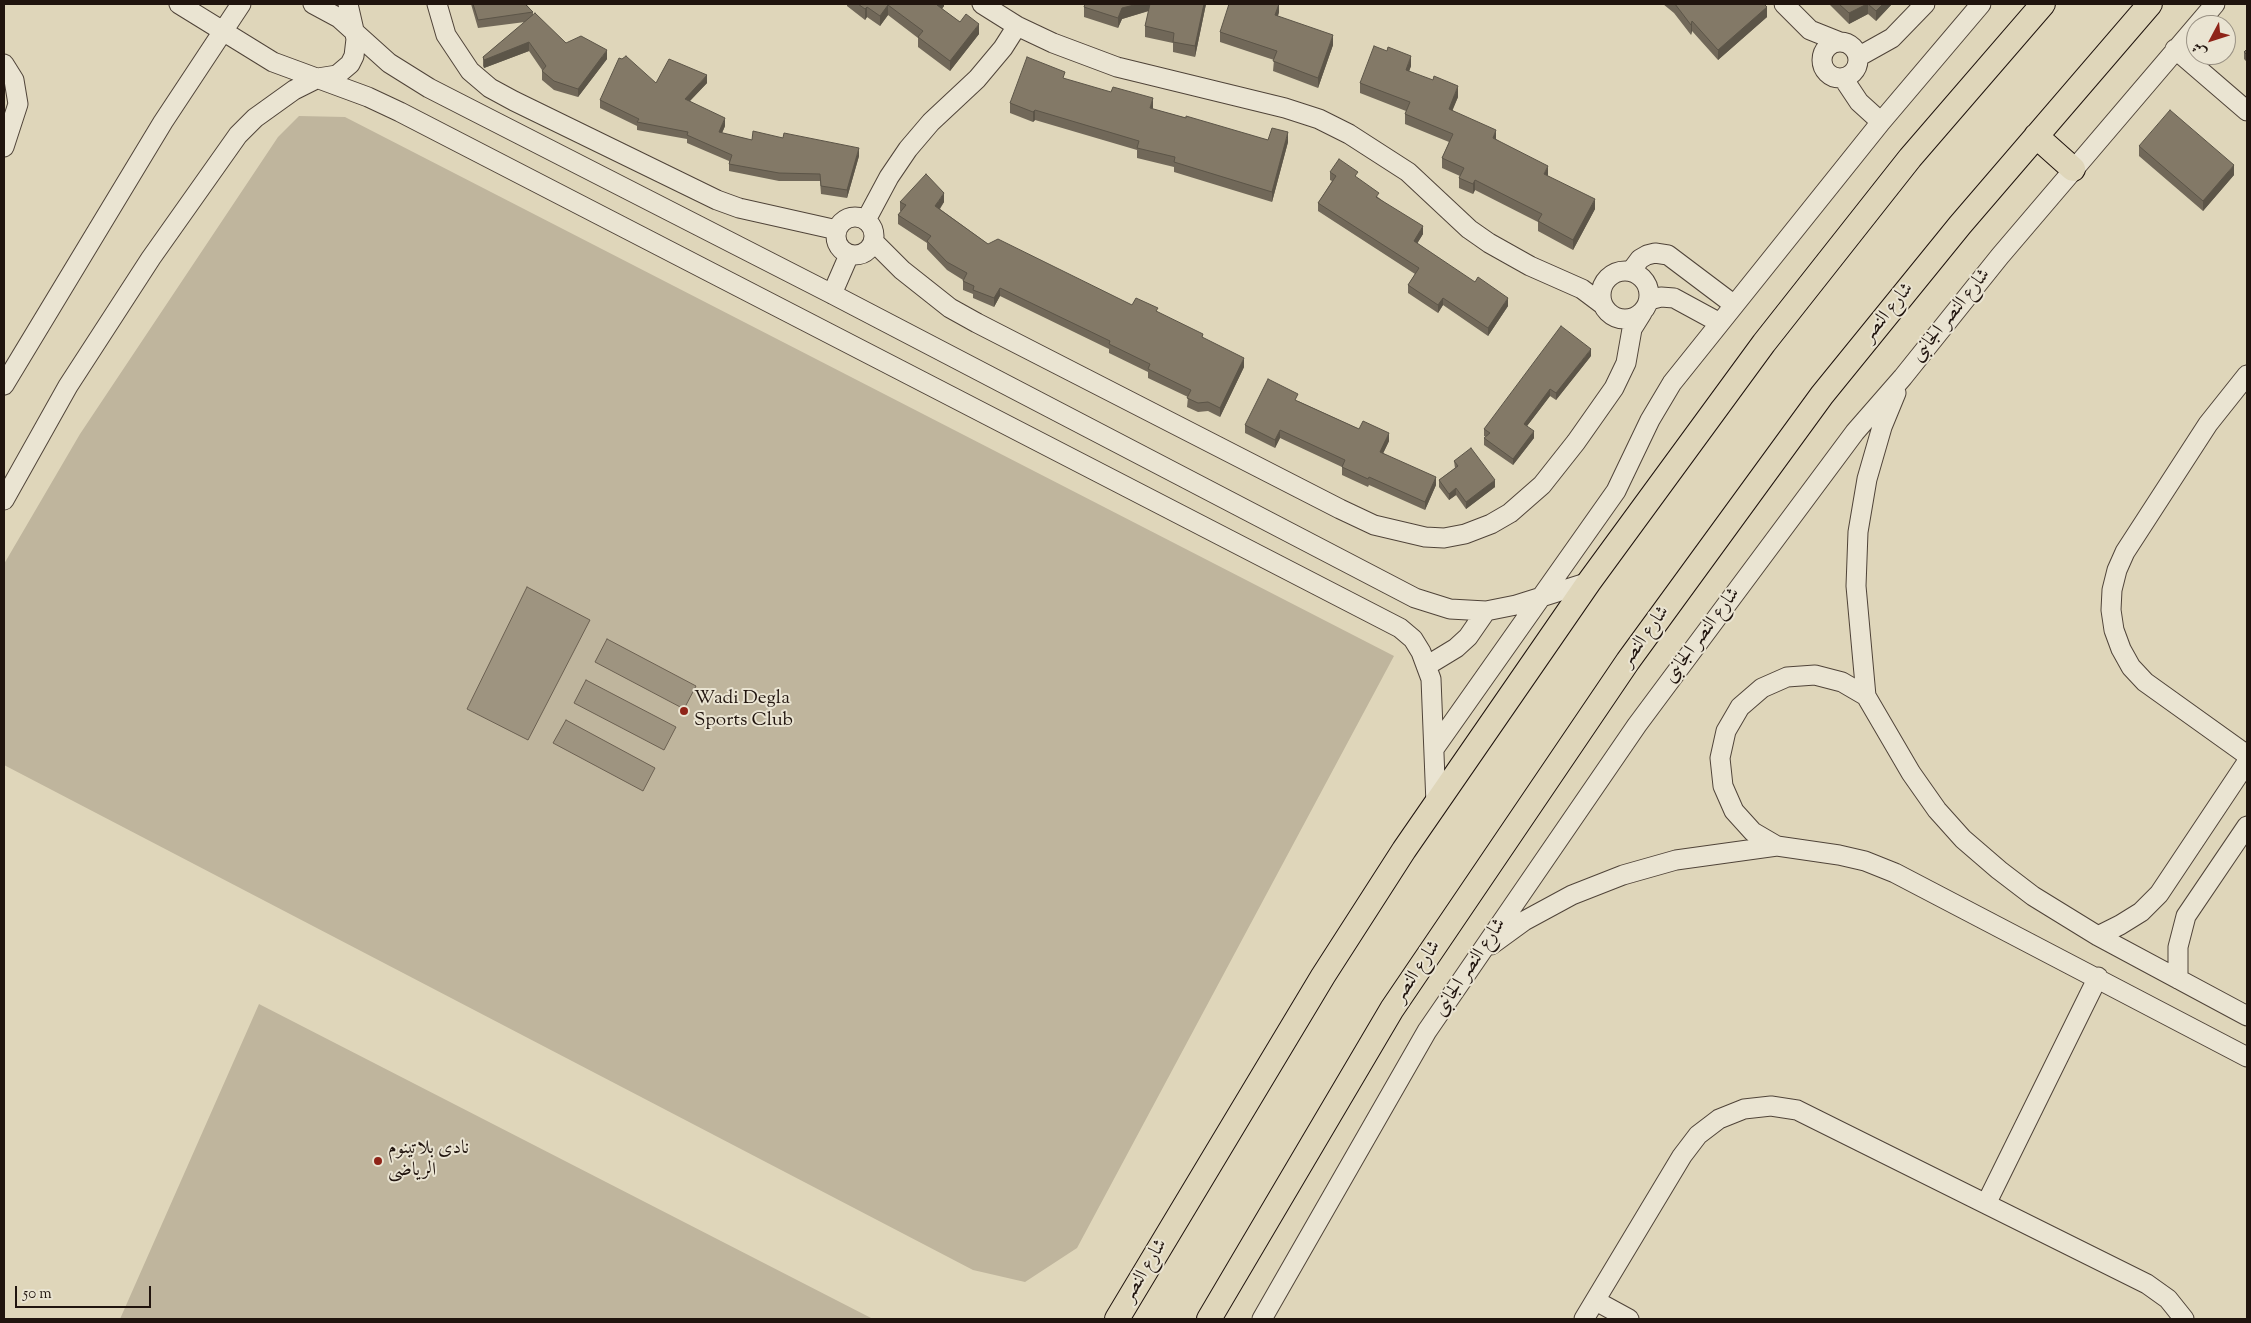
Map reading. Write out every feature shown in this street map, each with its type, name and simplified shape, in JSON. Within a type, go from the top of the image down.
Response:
[{"type":"main road","name":"شارع النصر","points":[[1117,1319],[1323,976],[1436,804],[1589,582],[1770,336],[1910,158],[2043,4]]},
{"type":"main road","name":"شارع النصر","points":[[1209,1319],[1392,1009],[1628,661],[1822,395],[1960,225],[2150,4]]},
{"type":"main road","points":[[2036,136],[2073,169]]},
{"type":"street","points":[[179,4],[221,32],[273,62],[318,78],[400,112],[1400,628],[1413,639],[1428,665],[1432,693],[1436,804]]},
{"type":"street","points":[[4,385],[163,122],[241,4]]},
{"type":"street","points":[[313,4],[339,18],[389,63],[429,88],[832,294],[1415,598],[1450,609],[1486,611],[1516,605],[1589,582]]},
{"type":"street","points":[[4,500],[68,386],[152,258],[238,135],[255,118],[294,90],[318,78],[337,75],[350,64],[356,47],[348,4]]},
{"type":"street","points":[[437,4],[446,35],[455,52],[470,70],[490,88],[717,200],[740,208],[837,230]]},
{"type":"street","points":[[982,4],[1017,26],[1053,43],[1116,67],[1285,108],[1319,119],[1349,134],[1408,172],[1469,228],[1489,243],[1530,266],[1573,284],[1591,294],[1612,316],[1627,320],[1645,306],[1661,297],[1674,298],[1720,323]]},
{"type":"street","points":[[1784,4],[1798,19],[1820,36],[1852,46],[1858,56],[1857,68],[1853,73],[1843,78],[1837,78],[1827,73],[1798,19]]},
{"type":"street","points":[[1858,56],[1892,38],[1925,4]]},
{"type":"street","points":[[1434,750],[1616,492],[1650,420],[1672,382],[1881,122],[1981,4]]},
{"type":"street","name":"شارع النصر الجانبى","points":[[1262,1319],[1427,1031],[1637,725],[1855,432],[1903,377],[2073,169],[2175,48],[2215,4]]},
{"type":"street","points":[[866,220],[889,177],[918,136],[977,80],[1003,48],[1017,26]]},
{"type":"street","points":[[1822,62],[1825,51],[1834,43],[1840,42]]},
{"type":"street","points":[[2175,48],[2247,111]]},
{"type":"street","points":[[4,64],[14,80],[18,104],[4,147]]},
{"type":"street","points":[[1843,78],[1859,102],[1881,122]]},
{"type":"street","points":[[855,217],[866,220],[874,230],[874,242],[867,252],[855,256],[849,255],[839,247],[836,236],[837,230],[849,218],[855,217]]},
{"type":"street","points":[[874,242],[902,270],[950,308],[1340,509],[1374,525],[1424,537],[1444,538],[1465,534],[1491,524],[1528,498],[1557,468],[1614,388],[1626,363],[1632,329],[1645,306],[1649,292],[1643,279],[1631,271],[1621,271],[1605,280],[1584,285],[1573,284]]},
{"type":"street","points":[[1631,271],[1640,259],[1647,255],[1655,253],[1668,255],[1734,304]]},
{"type":"street","points":[[832,294],[849,255]]},
{"type":"street","points":[[1602,304],[1600,296],[1605,280]]},
{"type":"street","points":[[1619,319],[1628,334],[1630,342]]},
{"type":"street","points":[[2247,375],[2208,424],[2125,552],[2117,570],[2112,590],[2111,610],[2114,630],[2121,649],[2131,667],[2145,682],[2247,755]]},
{"type":"street","points":[[1903,377],[1877,444],[1867,479],[1858,532],[1856,586],[1866,696],[1911,773],[1937,810],[1963,838],[1999,870],[2034,896],[2098,936],[2247,1016]]},
{"type":"street","points":[[1428,665],[1456,648],[1468,637],[1486,611]]},
{"type":"street","points":[[1777,846],[1753,832],[1734,811],[1723,786],[1720,758],[1726,731],[1740,707],[1762,688],[1787,678],[1815,675],[1842,682],[1866,696]]},
{"type":"street","points":[[2098,936],[2120,926],[2141,912],[2159,894],[2174,875],[2247,762]]},
{"type":"street","points":[[2178,979],[2178,947],[2186,916],[2247,826]]},
{"type":"street","points":[[1480,954],[1524,921],[1572,895],[1623,875],[1676,860],[1777,846],[1865,861],[1895,873],[2098,977],[2247,1058]]},
{"type":"street","points":[[1986,1204],[2098,977]]},
{"type":"street","points":[[1584,1319],[1682,1156],[1698,1135],[1719,1119],[1744,1109],[1771,1106],[1798,1110],[2147,1284],[2168,1300],[2184,1319]]},
{"type":"street","points":[[1596,1301],[1629,1319]]},
{"type":"shaded area","name":"Wadi Degla Sports Club","points":[[299,116],[345,117],[1394,656],[1077,1248],[1025,1282],[973,1270],[4,765],[4,564],[80,434],[278,137]]},
{"type":"shaded area","points":[[527,587],[590,620],[528,740],[467,709]]},
{"type":"shaded area","points":[[607,639],[696,686],[684,709],[595,662]]},
{"type":"shaded area","points":[[586,680],[676,727],[664,750],[574,703]]},
{"type":"shaded area","points":[[566,720],[655,768],[643,791],[553,743]]},
{"type":"shaded area","name":"نادى بلاتينوم الرياضى","points":[[259,1004],[873,1319],[120,1319]]},
{"type":"building","points":[[473,4],[525,4],[533,12],[478,20]]},
{"type":"building","points":[[858,4],[938,4],[960,22],[966,14],[979,24],[950,61],[918,37],[923,31],[888,5],[880,16],[867,7],[865,9]]},
{"type":"building","points":[[1085,4],[1138,4],[1122,8],[1118,18],[1084,7]]},
{"type":"building","points":[[1150,4],[1204,4],[1195,46],[1173,42],[1174,33],[1145,26]]},
{"type":"building","points":[[1229,4],[1279,4],[1275,15],[1333,35],[1318,78],[1273,61],[1277,51],[1220,32]]},
{"type":"building","points":[[1675,4],[1764,4],[1767,7],[1718,50],[1692,21],[1691,25]]},
{"type":"building","points":[[1839,4],[1867,4],[1849,13]]},
{"type":"building","points":[[1868,4],[1883,4],[1876,11]]},
{"type":"building","points":[[535,13],[566,43],[581,36],[607,50],[578,89],[554,81],[542,71],[546,66],[529,42],[484,60],[483,57]]},
{"type":"building","points":[[1374,46],[1387,51],[1388,47],[1411,56],[1406,70],[1433,80],[1434,76],[1458,86],[1449,109],[1496,130],[1493,138],[1548,166],[1544,174],[1595,199],[1573,240],[1538,221],[1542,214],[1475,180],[1473,184],[1459,178],[1464,168],[1442,158],[1453,134],[1405,114],[1410,102],[1360,83]]},
{"type":"building","points":[[626,56],[656,83],[669,59],[707,75],[685,99],[725,118],[719,132],[752,140],[753,131],[783,138],[784,133],[859,148],[847,190],[821,186],[820,174],[779,173],[729,164],[732,155],[687,135],[688,132],[637,122],[639,119],[600,100],[619,58],[622,59]]},
{"type":"building","points":[[1027,57],[1065,72],[1063,78],[1111,92],[1113,87],[1153,98],[1150,108],[1186,118],[1186,116],[1268,140],[1272,128],[1288,132],[1272,192],[1174,162],[1175,157],[1137,148],[1139,141],[1035,110],[1033,112],[1010,103]]},
{"type":"building","points":[[2170,110],[2234,165],[2203,201],[2139,146]]},
{"type":"building","points":[[1339,159],[1358,172],[1355,176],[1379,193],[1376,197],[1423,226],[1414,241],[1475,282],[1478,277],[1508,298],[1488,328],[1443,298],[1438,305],[1408,285],[1419,268],[1318,203],[1336,176],[1330,172]]},
{"type":"building","points":[[926,174],[944,193],[935,206],[988,244],[998,239],[1132,305],[1136,298],[1158,308],[1156,311],[1203,334],[1202,337],[1244,358],[1220,408],[1208,402],[1198,403],[1187,398],[1191,390],[1148,369],[1150,364],[1109,344],[1110,341],[1000,288],[994,298],[973,290],[974,286],[963,281],[967,273],[947,262],[927,241],[931,236],[898,215],[906,205],[900,202]]},
{"type":"building","points":[[1561,326],[1591,349],[1556,393],[1550,389],[1524,424],[1534,431],[1513,459],[1484,438],[1490,433],[1484,429]]},
{"type":"building","points":[[1268,379],[1298,394],[1295,400],[1359,429],[1363,421],[1389,433],[1380,452],[1436,477],[1425,502],[1342,467],[1345,460],[1280,430],[1275,440],[1245,425]]},
{"type":"building","points":[[1471,448],[1495,480],[1466,502],[1456,488],[1449,494],[1439,480],[1458,466],[1454,461]]},
{"type":"place","name":"Wadi Degla Sports Club","points":[[684,711]]},
{"type":"place","name":"نادى بلاتينوم الرياضى","points":[[378,1161]]}]
